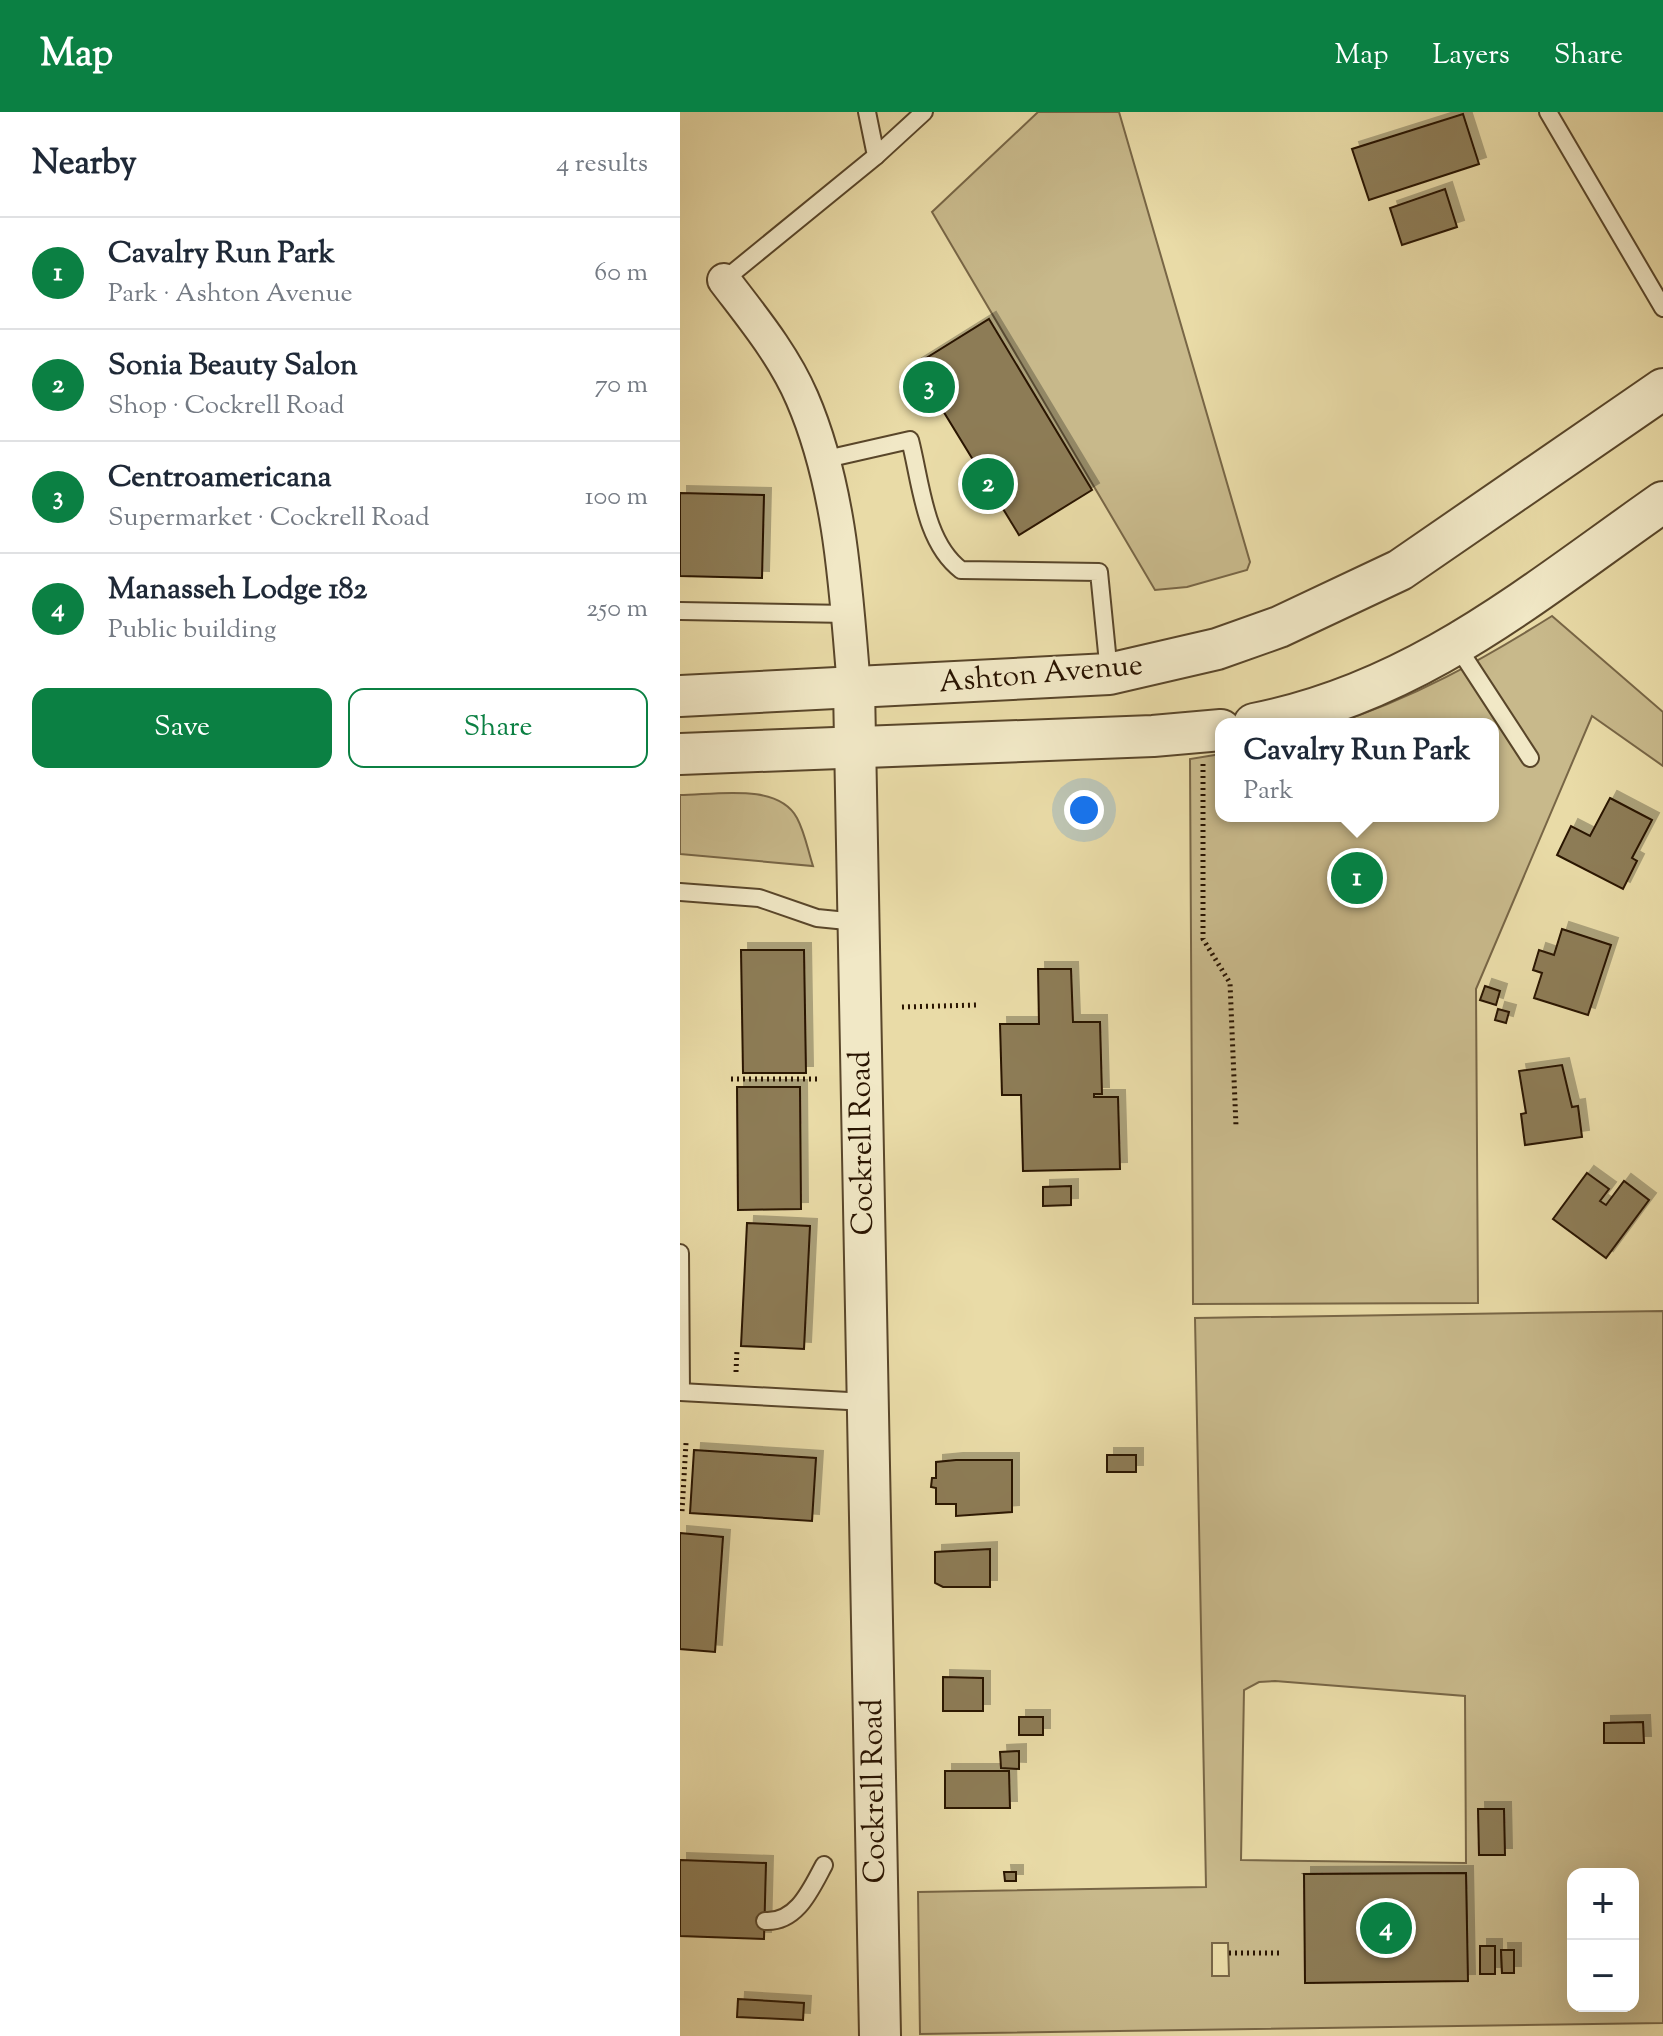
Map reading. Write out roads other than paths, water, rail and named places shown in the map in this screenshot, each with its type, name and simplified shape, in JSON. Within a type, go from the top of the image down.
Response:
[{"type":"street","name":"Cockrell Road","points":[[724,280],[789,372],[802,398],[822,460],[835,517],[848,614],[854,688],[880,2036]]},
{"type":"street","name":"Ashton Avenue","points":[[680,696],[1109,674],[1217,649],[1279,627],[1400,570],[1663,389]]},
{"type":"street","points":[[1278,718],[1321,707],[1391,681],[1457,646],[1663,502]]},
{"type":"street","name":"Ashton Avenue","points":[[680,754],[1212,731]]},
{"type":"lane","points":[[867,112],[876,156]]},
{"type":"lane","points":[[724,280],[876,156],[924,112]]},
{"type":"lane","points":[[1548,112],[1663,308]]},
{"type":"lane","points":[[822,460],[910,440],[935,540],[947,559],[961,570],[1099,572],[1109,674]]},
{"type":"lane","points":[[680,611],[848,614]]},
{"type":"lane","points":[[1457,646],[1530,758]]},
{"type":"lane","points":[[680,892],[759,898],[817,918],[859,923]]},
{"type":"lane","points":[[680,1253],[681,1392],[868,1402]]},
{"type":"lane","points":[[765,1921],[782,1919],[794,1911],[807,1897],[824,1865]]},
{"type":"place","name":"Centroamericana","points":[[929,387]]},
{"type":"place","name":"Sonia Beauty Salon","points":[[988,484]]},
{"type":"place","name":"Cavalry Run Park","points":[[1357,878]]},
{"type":"place","name":"Manasseh Lodge 182","points":[[1386,1928]]}]
